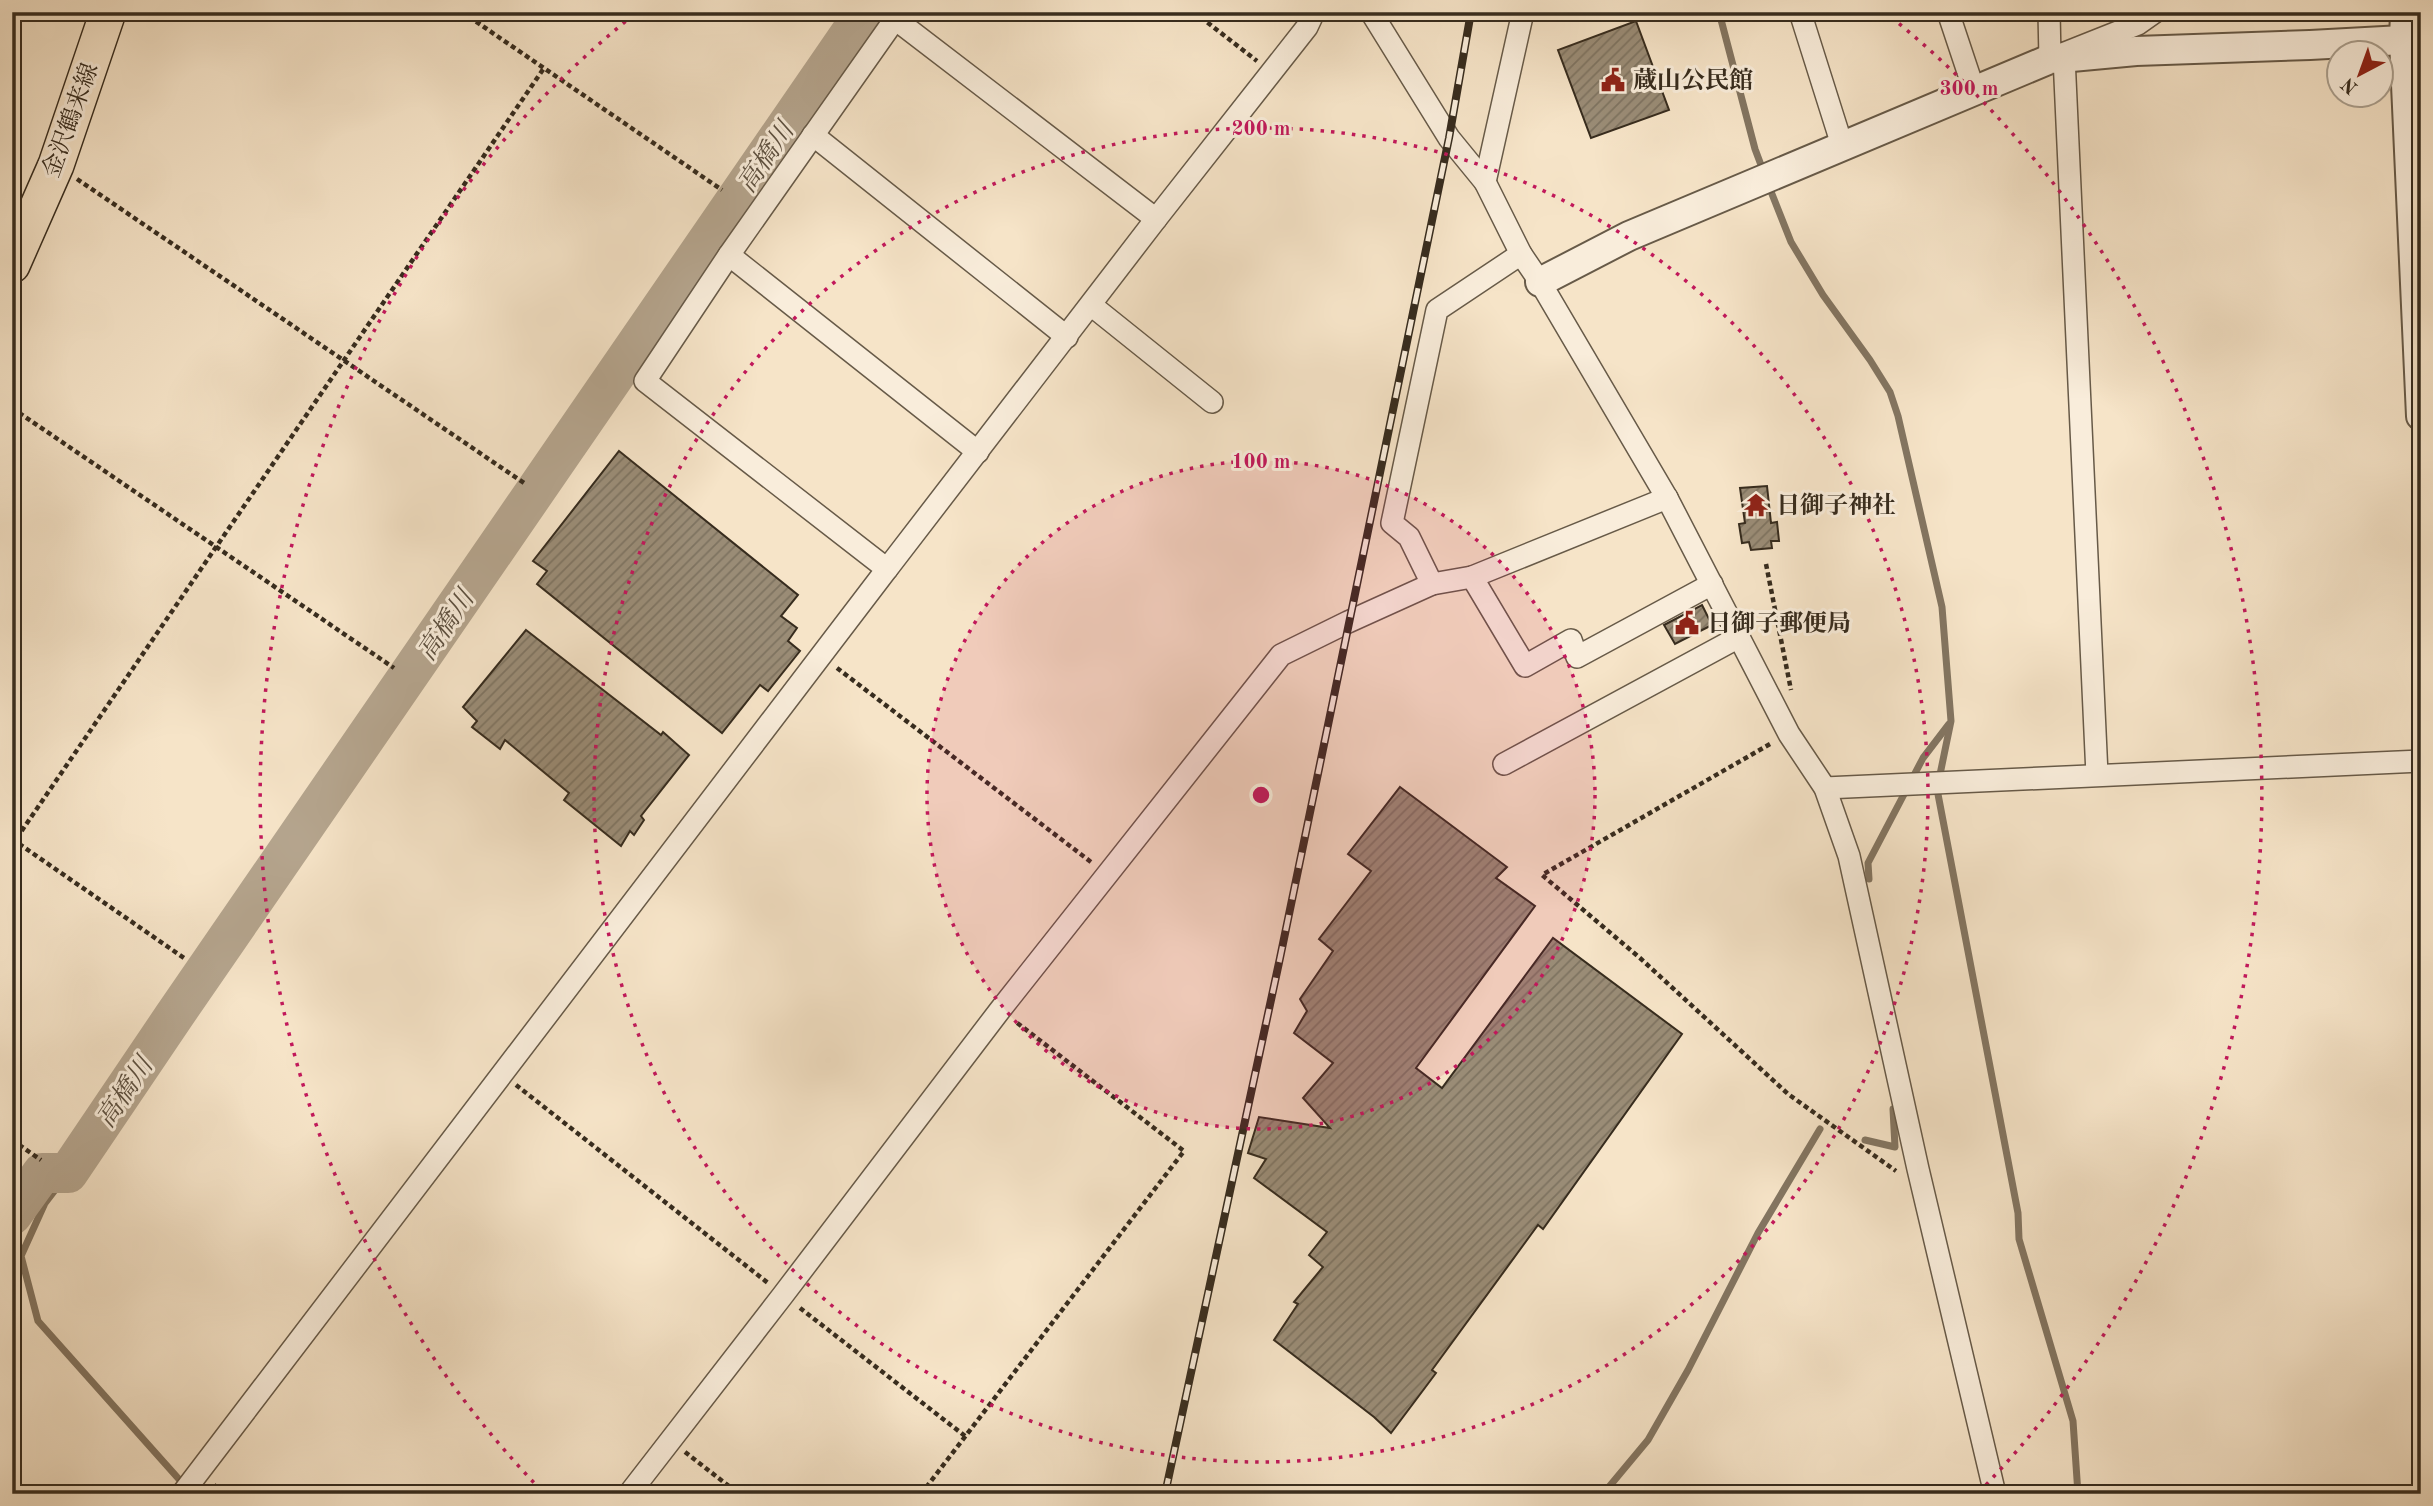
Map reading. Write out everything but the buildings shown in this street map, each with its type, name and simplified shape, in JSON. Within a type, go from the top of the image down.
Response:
[{"type":"main road","name":"金沢鶴来線","points":[[12,265],[56,165],[108,12]]},
{"type":"street","points":[[187,1487],[887,569],[1307,27],[1314,12]]},
{"type":"street","points":[[1371,12],[1449,138],[1485,183],[1521,254],[1667,498],[1788,734],[1825,788],[1849,856],[1918,1169],[1995,1494]]},
{"type":"street","points":[[1485,183],[1523,12]]},
{"type":"street","points":[[1800,12],[1842,145]]},
{"type":"street","points":[[1948,12],[1973,90]]},
{"type":"street","points":[[2049,12],[2057,58],[2097,775]]},
{"type":"street","points":[[1540,282],[1629,236],[1973,90],[2138,24],[2155,12]]},
{"type":"street","points":[[2405,12],[2412,40],[2421,416]]},
{"type":"street","points":[[887,569],[645,381],[729,255],[897,15],[1156,219]]},
{"type":"street","points":[[2057,58],[2136,51],[2412,40]]},
{"type":"street","points":[[813,135],[1067,337]]},
{"type":"street","points":[[1432,584],[1409,537],[1392,523],[1437,310],[1521,254]]},
{"type":"street","points":[[729,255],[978,452]]},
{"type":"street","points":[[1091,305],[1212,402]]},
{"type":"street","points":[[629,1494],[1000,1010],[1281,655],[1432,584],[1472,577],[1667,498]]},
{"type":"street","points":[[1472,577],[1525,666],[1571,640],[1577,657],[1712,584]]},
{"type":"street","points":[[1504,764],[1738,637]]},
{"type":"street","points":[[1825,788],[2421,761]]},
{"type":"path","points":[[462,12],[722,190]]},
{"type":"path","points":[[1194,12],[1272,72]]},
{"type":"path","points":[[184,958],[13,841],[544,68]]},
{"type":"path","points":[[56,165],[524,483]]},
{"type":"path","points":[[12,408],[394,668]]},
{"type":"path","points":[[1766,564],[1792,696]]},
{"type":"path","points":[[821,656],[1106,874]]},
{"type":"path","points":[[1788,734],[1542,875],[1640,958],[1788,1094],[1895,1171],[1918,1169]]},
{"type":"path","points":[[920,1494],[1184,1151],[1000,1010]]},
{"type":"path","points":[[502,1074],[965,1436]]},
{"type":"path","points":[[12,1140],[41,1160]]},
{"type":"path","points":[[670,1441],[739,1494]]},
{"type":"waterway","name":"高橋川","points":[[12,1215],[42,1173],[68,1173],[865,12]]},
{"type":"waterway","points":[[1719,12],[1755,149],[1764,173]]},
{"type":"waterway","points":[[1768,184],[1791,242],[1823,295],[1890,392],[1898,416],[1942,607],[1951,721],[1937,789],[2018,1213],[2019,1239],[2073,1421],[2078,1494]]},
{"type":"waterway","points":[[1869,879],[1868,863],[1923,758],[1949,724]]},
{"type":"waterway","points":[[1865,1140],[1895,1147],[1893,1109]]},
{"type":"waterway","points":[[1603,1494],[1648,1440],[1688,1370],[1758,1233],[1820,1129]]},
{"type":"waterway","points":[[68,1173],[45,1203],[21,1256],[38,1321],[185,1486]]},
{"type":"railway","points":[[1165,1494],[1280,958],[1449,138],[1471,12]]},
{"type":"place","name":"蔵山公民館","points":[[1613,80]]},
{"type":"place","name":"日御子神社","points":[[1756,505]]},
{"type":"place","name":"日御子郵便局","points":[[1687,623]]}]
